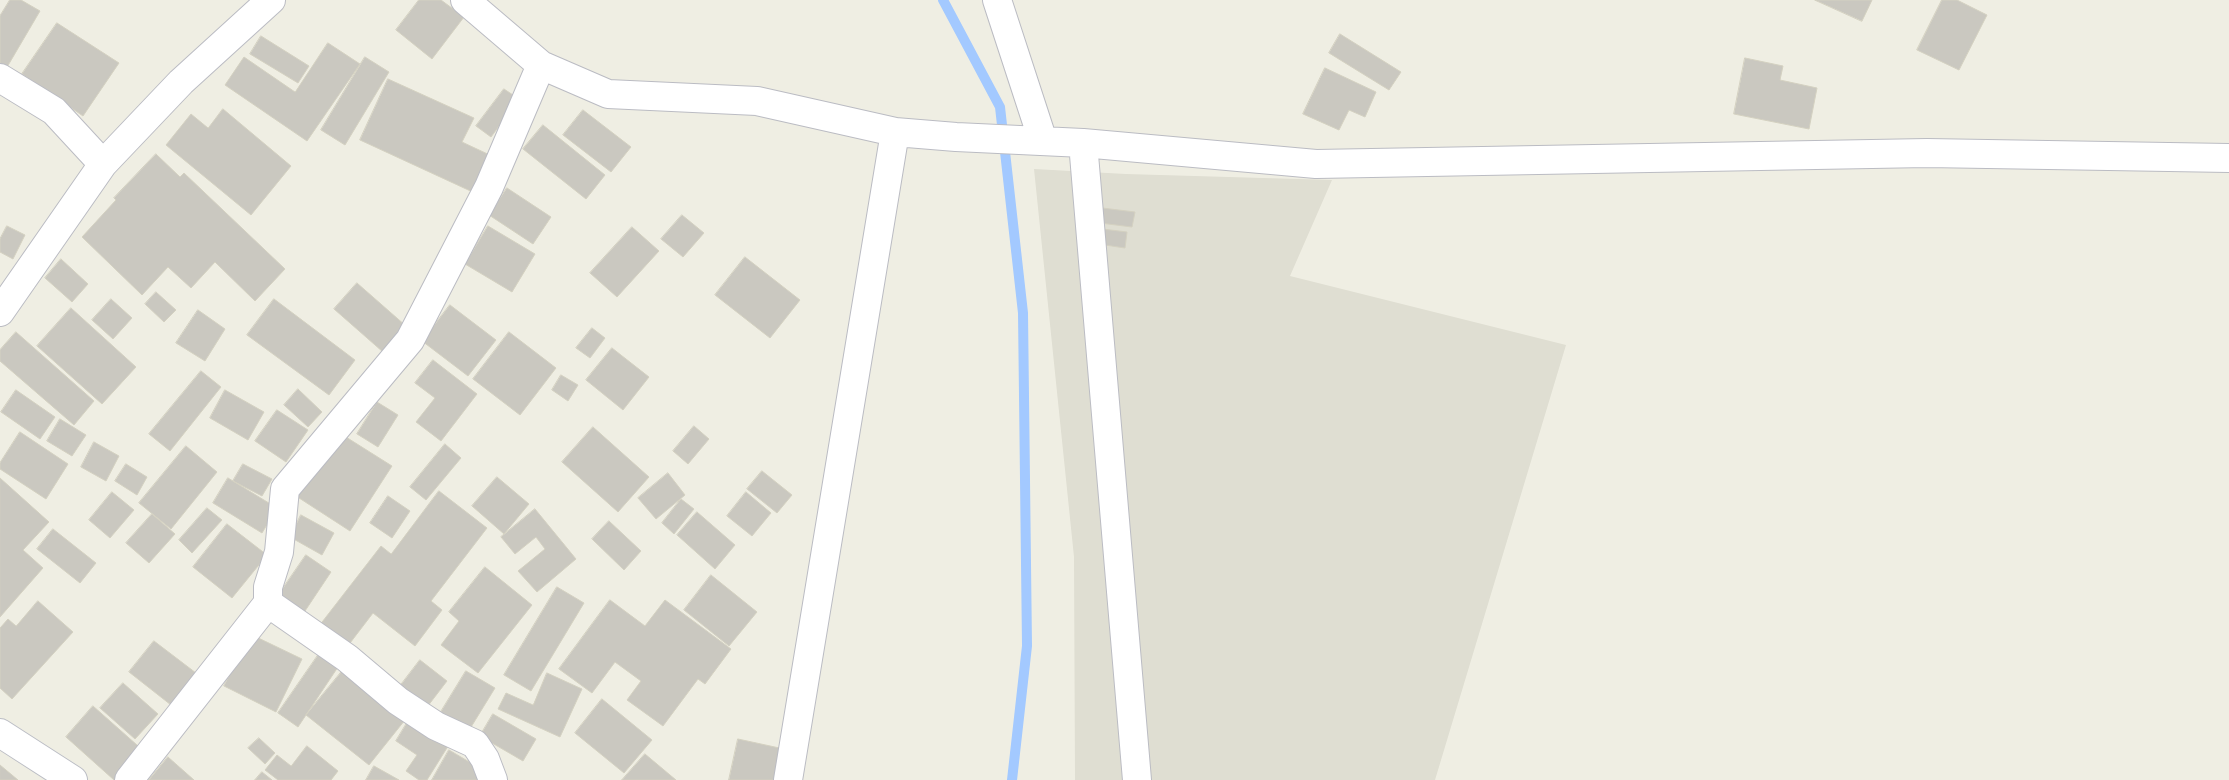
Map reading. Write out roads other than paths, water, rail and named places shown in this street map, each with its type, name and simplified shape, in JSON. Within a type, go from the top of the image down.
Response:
[{"type":"street","points":[[465,0],[542,65],[608,94],[757,101],[895,132],[1083,143],[1316,164],[1927,153],[2229,158]]},
{"type":"street","points":[[998,0],[1042,140]]},
{"type":"street","points":[[0,312],[103,164],[181,82],[263,2]]},
{"type":"street","points":[[129,780],[268,603],[268,587],[279,552],[285,489],[410,340],[488,187],[542,65]]},
{"type":"street","points":[[0,78],[54,111],[103,164]]},
{"type":"street","points":[[788,780],[895,132]]},
{"type":"street","points":[[1083,143],[1137,780]]},
{"type":"street","points":[[268,603],[347,658],[398,701],[436,726],[475,744],[485,759],[493,780]]},
{"type":"street","points":[[0,732],[73,780]]},
{"type":"waterway","points":[[943,0],[1000,107],[1023,313],[1027,646],[1012,780]]}]
